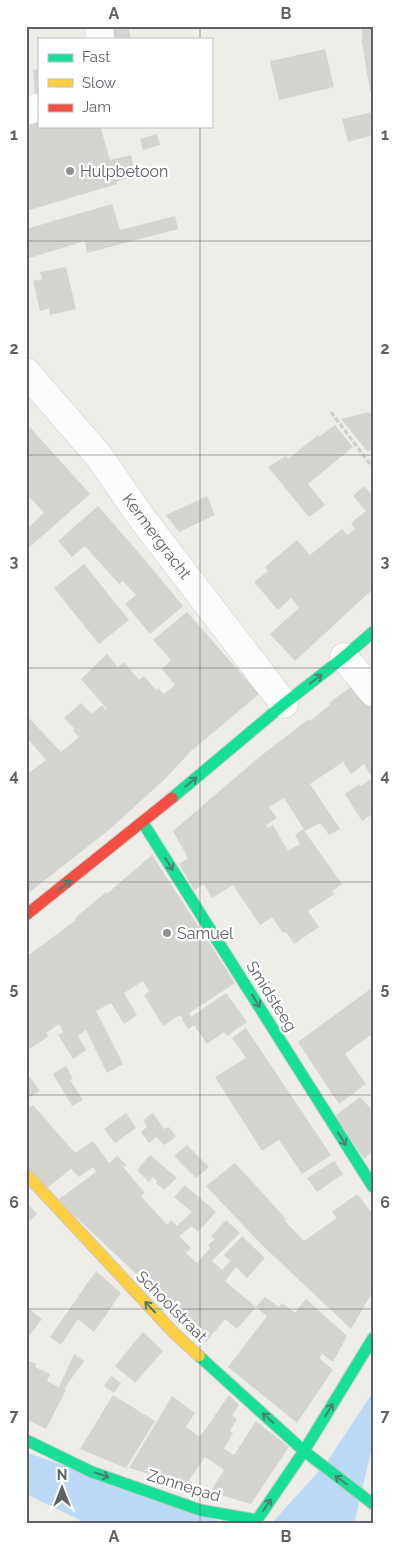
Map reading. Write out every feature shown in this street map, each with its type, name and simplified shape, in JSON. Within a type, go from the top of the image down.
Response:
[{"type":"street","points":[[26,111],[38,107]]},
{"type":"street","name":"Kermergracht","points":[[26,372],[98,455],[141,518],[284,704]]},
{"type":"street","points":[[26,915],[143,823],[373,632]]},
{"type":"street","points":[[344,658],[373,692]]},
{"type":"street","name":"Smidsteeg","points":[[143,823],[373,1187]]},
{"type":"street","name":"Schoolstraat","points":[[26,1174],[174,1333],[304,1451],[370,1502]]},
{"type":"street","points":[[304,1451],[373,1338]]},
{"type":"street","name":"Zonnepad","points":[[26,1440],[92,1472],[200,1510],[257,1520],[304,1451]]},
{"type":"path","points":[[331,412],[373,468]]},
{"type":"water","points":[[373,1392],[373,1443],[354,1524],[271,1524],[327,1462]]},
{"type":"water","points":[[26,1452],[227,1524],[88,1524],[26,1494]]},
{"type":"building","points":[[106,26],[128,26],[131,38],[106,38]]},
{"type":"building","points":[[362,26],[373,26],[373,91],[370,91],[362,42]]},
{"type":"building","points":[[325,49],[334,87],[279,100],[270,61]]},
{"type":"building","points":[[38,69],[38,94],[35,95],[33,70]]},
{"type":"building","points":[[372,112],[373,135],[348,142],[342,119]]},
{"type":"building","name":"Hulpbetoon","points":[[38,120],[38,128],[101,128],[110,160],[131,155],[136,176],[116,182],[117,184],[26,211],[26,123]]},
{"type":"building","points":[[157,134],[160,145],[143,150],[140,139]]},
{"type":"building","points":[[112,204],[120,230],[175,216],[178,229],[87,253],[85,241],[26,259],[26,229]]},
{"type":"building","points":[[66,267],[76,309],[50,315],[49,308],[40,311],[33,281],[42,279],[40,272]]},
{"type":"building","points":[[369,412],[373,416],[373,448],[368,452],[341,419]]},
{"type":"building","points":[[26,423],[90,494],[26,550],[26,530],[44,513],[26,493]]},
{"type":"building","points":[[335,425],[353,447],[308,484],[325,505],[309,517],[268,467],[286,456],[288,459],[318,435],[319,437]]},
{"type":"building","points":[[364,486],[373,496],[373,589],[295,661],[270,634],[299,608],[291,598],[278,610],[254,582],[268,571],[265,567],[297,540],[310,555],[342,529],[347,535],[355,529],[351,523],[366,511],[353,496]]},
{"type":"building","points":[[207,496],[215,515],[179,532],[166,515]]},
{"type":"building","points":[[98,506],[183,606],[150,634],[125,604],[136,595],[123,581],[119,584],[85,546],[72,557],[58,541]]},
{"type":"building","points":[[84,564],[129,620],[99,644],[54,588]]},
{"type":"building","points":[[187,612],[259,694],[190,752],[166,778],[110,829],[26,895],[26,775],[46,760],[26,737],[26,715],[61,752],[79,737],[73,731],[75,729],[64,718],[81,703],[92,714],[102,705],[107,709],[81,679],[107,654],[118,667],[124,662],[139,680],[144,676],[156,690],[158,688],[164,694],[175,685],[162,669],[171,660],[153,640]]},
{"type":"building","points":[[359,681],[373,699],[373,772],[370,774],[364,764],[351,774],[343,762],[310,784],[340,829],[329,835],[320,823],[305,831],[284,798],[269,807],[277,818],[266,825],[268,828],[273,825],[288,851],[300,844],[295,835],[303,829],[342,884],[332,891],[334,894],[308,911],[319,927],[294,944],[287,933],[282,932],[272,917],[260,925],[233,885],[212,898],[204,884],[194,890],[179,864],[188,858],[173,831],[258,758],[309,719],[310,721],[330,705],[329,703]]},
{"type":"building","points":[[373,778],[373,814],[362,821],[345,794],[359,784],[361,786]]},
{"type":"building","points":[[152,855],[235,983],[189,1013],[191,1017],[226,993],[247,1022],[227,1036],[224,1032],[207,1044],[194,1025],[188,1029],[180,1015],[163,1026],[144,995],[149,991],[143,981],[124,993],[137,1015],[124,1024],[111,1003],[96,1011],[123,1064],[107,1073],[86,1030],[78,1036],[86,1050],[73,1059],[58,1035],[63,1032],[59,1024],[46,1033],[49,1036],[26,1051],[26,957],[76,920],[75,918],[106,892],[108,893]]},
{"type":"building","points":[[373,987],[373,1033],[345,1054],[366,1084],[339,1104],[298,1042]]},
{"type":"building","points":[[246,1028],[331,1155],[302,1174],[279,1140],[262,1151],[215,1077],[246,1058],[232,1038]]},
{"type":"building","points":[[66,1066],[73,1079],[70,1080],[83,1100],[72,1106],[53,1074]]},
{"type":"building","points":[[30,1077],[40,1091],[26,1099],[26,1080]]},
{"type":"building","points":[[360,1097],[373,1111],[373,1156],[370,1153],[364,1159],[335,1116]]},
{"type":"building","points":[[33,1105],[75,1153],[93,1141],[109,1163],[117,1156],[127,1165],[123,1167],[145,1193],[141,1196],[167,1225],[171,1220],[177,1226],[192,1212],[174,1197],[185,1185],[216,1212],[198,1232],[192,1226],[179,1236],[191,1248],[186,1253],[197,1263],[210,1248],[208,1245],[215,1239],[211,1236],[226,1220],[240,1233],[212,1261],[222,1270],[230,1261],[224,1255],[242,1236],[265,1258],[247,1278],[236,1267],[225,1281],[256,1307],[237,1329],[225,1319],[206,1342],[58,1200],[96,1172],[93,1167],[79,1177],[71,1169],[47,1188],[26,1165],[26,1110]]},
{"type":"building","points":[[126,1113],[136,1128],[115,1143],[104,1129]]},
{"type":"building","points":[[153,1113],[164,1129],[169,1127],[176,1137],[164,1145],[156,1137],[149,1143],[141,1132],[147,1127],[143,1120]]},
{"type":"building","points":[[187,1145],[209,1167],[196,1178],[174,1156]]},
{"type":"building","points":[[150,1155],[177,1178],[164,1190],[156,1183],[157,1181],[153,1177],[149,1182],[137,1170]]},
{"type":"building","points":[[334,1161],[343,1174],[317,1192],[307,1178]]},
{"type":"building","points":[[235,1163],[304,1241],[337,1218],[332,1212],[357,1194],[373,1214],[373,1291],[351,1329],[261,1244],[206,1186]]},
{"type":"building","points":[[26,1202],[37,1214],[26,1224]]},
{"type":"building","points":[[96,1271],[121,1293],[94,1332],[78,1319],[61,1345],[50,1337]]},
{"type":"building","points":[[265,1297],[279,1307],[282,1303],[295,1313],[306,1299],[347,1336],[333,1362],[322,1354],[319,1358],[333,1370],[297,1423],[228,1367],[267,1316],[256,1307]]},
{"type":"building","points":[[26,1304],[42,1319],[29,1336],[26,1333]]},
{"type":"building","points":[[143,1332],[163,1351],[135,1383],[115,1366]]},
{"type":"building","points":[[74,1354],[84,1361],[64,1389],[66,1390],[46,1429],[26,1419],[26,1360],[36,1364],[35,1367],[50,1374],[47,1381],[59,1387]]},
{"type":"building","points":[[111,1376],[121,1383],[114,1393],[104,1386]]},
{"type":"building","points":[[113,1395],[155,1421],[126,1468],[80,1449]]},
{"type":"building","points":[[229,1395],[239,1405],[232,1415],[237,1419],[230,1431],[233,1433],[224,1449],[234,1455],[256,1421],[289,1447],[251,1504],[210,1492],[224,1470],[205,1457],[186,1485],[129,1468],[172,1396],[195,1413],[186,1427],[200,1437]]},
{"type":"traffic: fast","points":[[172,798],[373,632]]},
{"type":"traffic: fast","points":[[143,823],[373,1187]]},
{"type":"traffic: fast","points":[[26,1440],[92,1472],[200,1510],[257,1520],[304,1451],[373,1338]]},
{"type":"traffic: fast","points":[[199,1356],[304,1451],[373,1504]]},
{"type":"traffic: slow","points":[[26,1174],[174,1333],[199,1356]]},
{"type":"traffic: jam","points":[[26,915],[172,798]]},
{"type":"place","name":"Hulpbetoon","points":[[70,171]]},
{"type":"place","name":"Samuel","points":[[167,933]]}]
